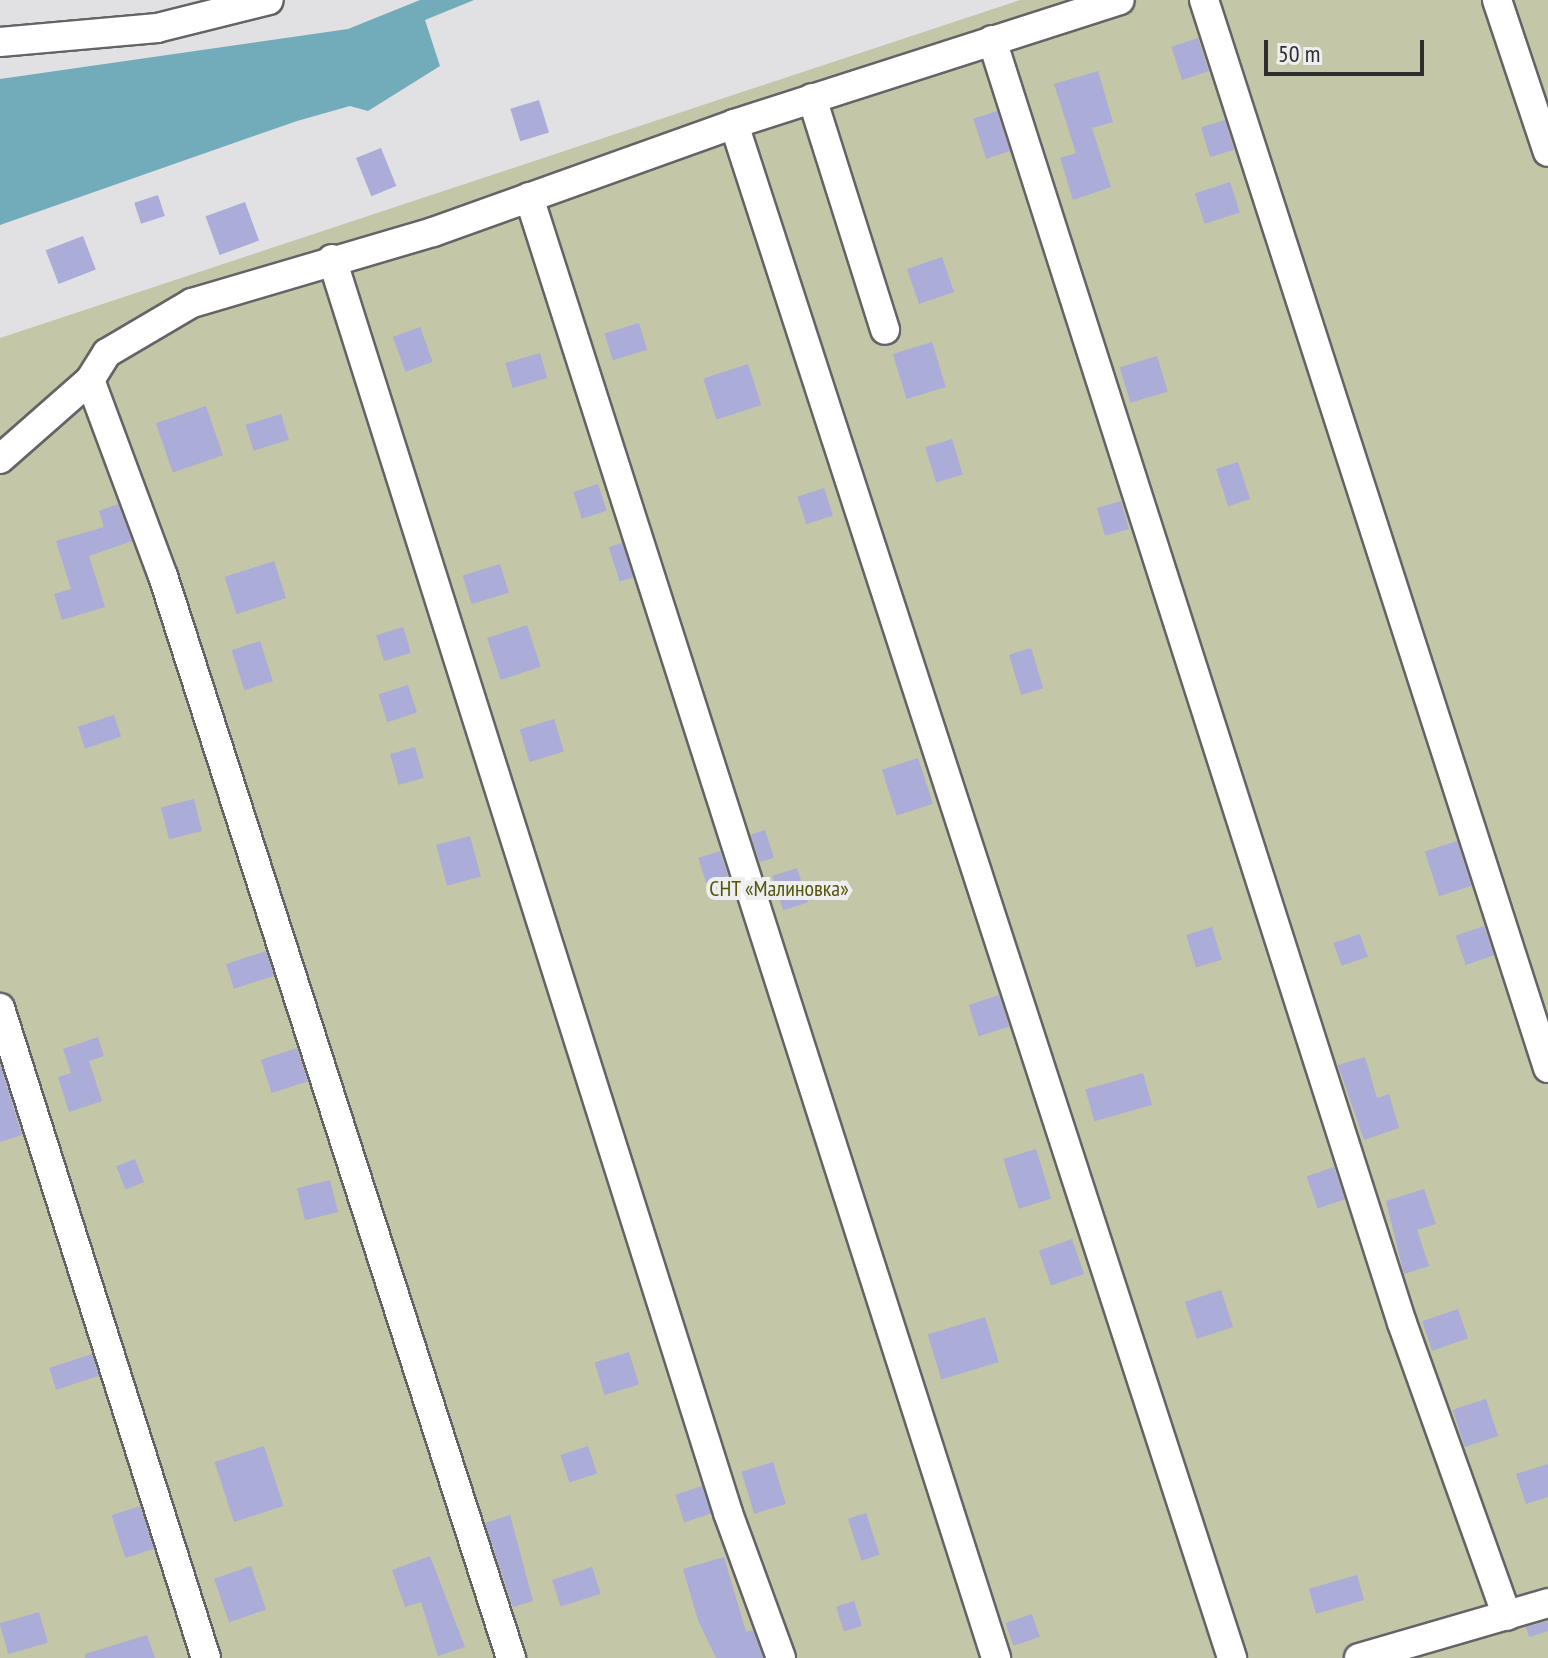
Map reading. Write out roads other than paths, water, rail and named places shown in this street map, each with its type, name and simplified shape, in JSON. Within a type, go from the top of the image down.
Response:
[{"type":"street","points":[[0,42],[157,28],[269,0]]},
{"type":"street","points":[[0,459],[90,380],[107,353],[146,324],[332,259],[529,197],[812,98],[1120,0]]},
{"type":"street","points":[[1204,0],[1548,1068]]},
{"type":"street","points":[[1497,0],[1548,152]]},
{"type":"street","points":[[992,40],[1402,1323],[1507,1616]]},
{"type":"street","points":[[812,98],[885,330]]},
{"type":"street","points":[[734,124],[1232,1658]]},
{"type":"street","points":[[529,197],[996,1658]]},
{"type":"street","points":[[332,259],[728,1513],[781,1658]]},
{"type":"street","points":[[90,380],[163,576],[511,1658]]},
{"type":"street","points":[[0,1008],[206,1658]]},
{"type":"street","points":[[1359,1658],[1548,1603]]},
{"type":"water","points":[[420,0],[474,0],[425,20],[440,66],[368,111],[350,106],[297,121],[0,225],[0,79],[348,29]]},
{"type":"park label","name":"СНТ «Малиновка»","points":[[779,889]]}]
